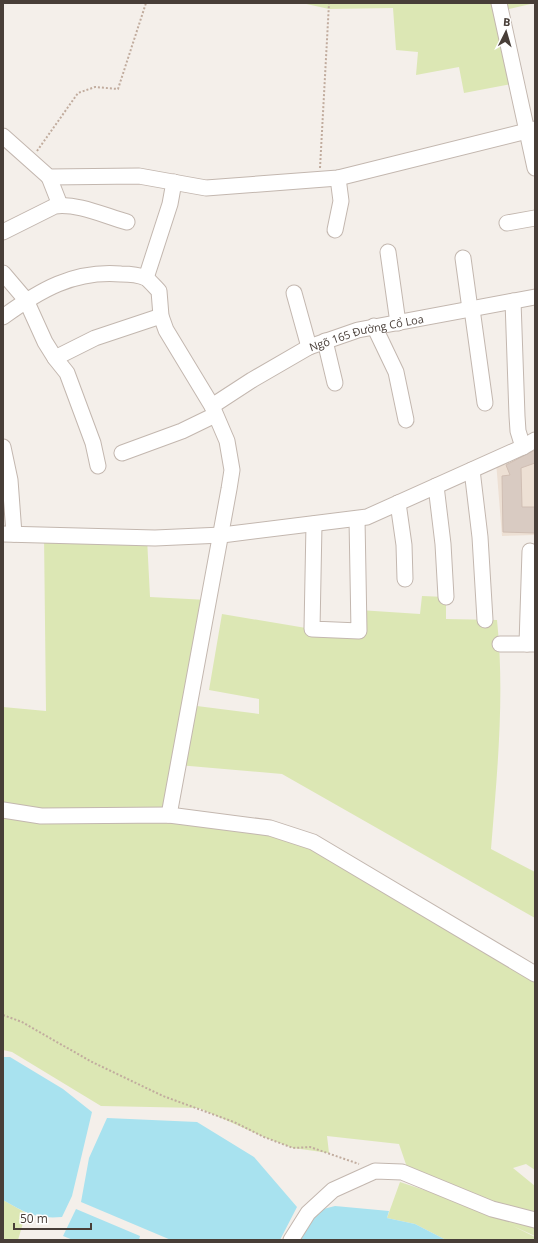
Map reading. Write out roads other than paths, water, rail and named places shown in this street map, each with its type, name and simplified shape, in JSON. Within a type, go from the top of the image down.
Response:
[{"type":"street","points":[[499,3],[531,130],[535,168]]},
{"type":"street","points":[[49,177],[139,176],[206,188],[338,178],[531,130]]},
{"type":"street","points":[[3,136],[49,177],[60,205]]},
{"type":"street","points":[[335,230],[341,201],[338,178]]},
{"type":"street","points":[[146,278],[170,204],[174,182]]},
{"type":"street","points":[[3,232],[55,206],[60,205],[74,207],[127,222]]},
{"type":"street","points":[[507,223],[535,218]]},
{"type":"street","points":[[388,252],[398,323]]},
{"type":"street","points":[[463,258],[485,403]]},
{"type":"street","points":[[3,317],[26,300],[65,279],[103,272],[132,274],[146,278],[159,291],[162,316],[166,330],[214,411],[227,441],[232,470],[222,535],[204,617],[169,815]]},
{"type":"street","points":[[3,273],[26,300],[45,342],[55,358],[67,372],[93,443],[98,466]]},
{"type":"street","points":[[294,293],[309,347]]},
{"type":"street","name":"Ngõ 165 Đường Cổ Loa","points":[[122,453],[182,431],[214,411],[252,380],[309,347],[374,326],[398,323],[535,297]]},
{"type":"street","points":[[3,447],[10,480],[8,534],[155,538],[222,535],[367,517],[529,443],[518,431],[513,301]]},
{"type":"street","points":[[55,358],[95,338],[136,323],[162,316]]},
{"type":"street","points":[[374,326],[396,372],[406,420]]},
{"type":"street","points":[[325,341],[335,384]]},
{"type":"street","points":[[472,470],[480,536],[485,620]]},
{"type":"street","points":[[436,486],[443,544],[446,597]]},
{"type":"street","points":[[398,503],[404,545],[405,579]]},
{"type":"street","points":[[314,524],[312,628],[359,632],[357,519]]},
{"type":"street","points":[[500,644],[531,644],[530,551]]},
{"type":"street","points":[[3,810],[41,816],[169,815],[270,828],[313,842],[535,974]]},
{"type":"street","points":[[291,1240],[308,1213],[333,1190],[375,1171],[402,1172],[492,1208],[535,1220]]},
{"type":"water","points":[[3,1057],[10,1057],[63,1089],[92,1112],[72,1196],[62,1217],[45,1217],[31,1214],[3,1200]]},
{"type":"water","points":[[107,1118],[197,1122],[254,1157],[297,1207],[280,1240],[171,1240],[81,1202],[89,1158]]},
{"type":"water","points":[[335,1206],[389,1211],[387,1218],[415,1224],[446,1240],[291,1240],[308,1213]]},
{"type":"water","points":[[76,1209],[140,1236],[139,1240],[73,1240],[63,1236]]}]
